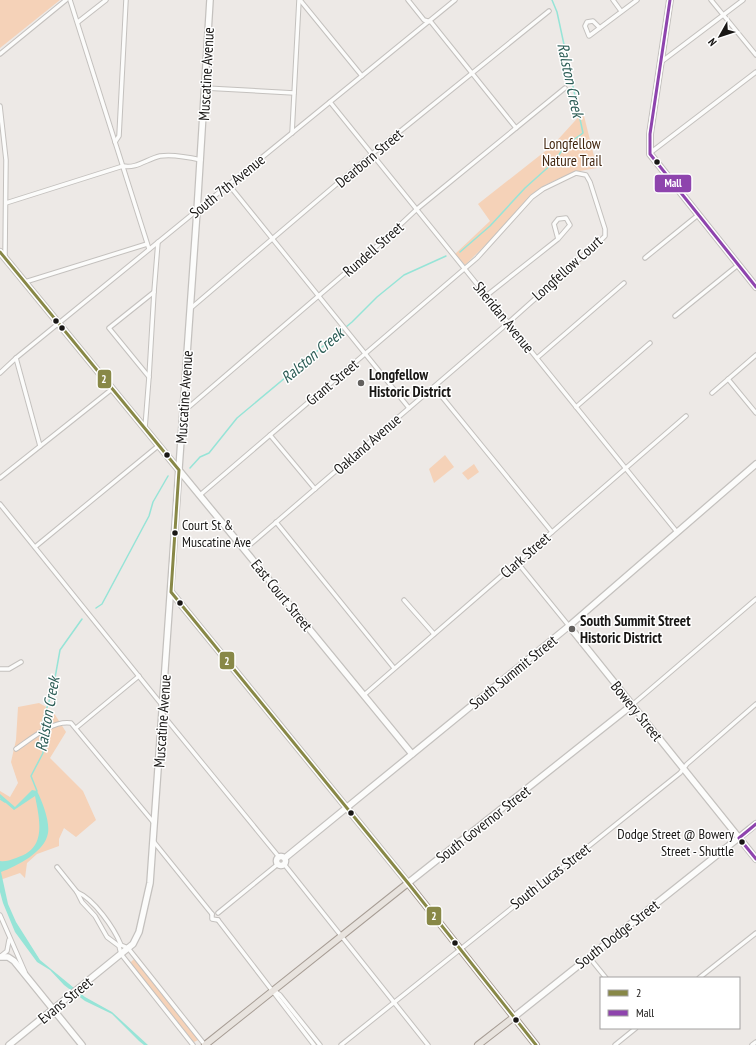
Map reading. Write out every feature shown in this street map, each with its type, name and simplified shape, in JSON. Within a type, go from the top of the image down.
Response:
[{"type":"main road","name":"South Governor Street","points":[[205,1045],[408,883]]},
{"type":"main road","points":[[408,883],[461,948],[536,1045]]},
{"type":"main road","name":"South Dodge Street","points":[[478,1045],[514,1016]]},
{"type":"street","points":[[0,54],[66,0]]},
{"type":"street","points":[[70,0],[149,250]]},
{"type":"street","points":[[78,22],[106,0]]},
{"type":"street","points":[[115,142],[119,136],[126,0]]},
{"type":"street","name":"Muscatine Avenue","points":[[121,954],[136,940],[139,932],[150,883],[154,842],[164,715],[163,705],[201,160],[210,0]]},
{"type":"street","points":[[299,0],[362,76]]},
{"type":"street","points":[[292,133],[299,0]]},
{"type":"street","points":[[408,0],[424,20],[431,22],[516,128]]},
{"type":"street","name":"South 7th Avenue","points":[[0,373],[58,323],[455,0]]},
{"type":"street","points":[[613,0],[621,12]]},
{"type":"street","points":[[600,28],[593,21],[587,22],[585,26],[589,36],[600,28],[637,0]]},
{"type":"street","points":[[670,0],[650,134],[650,154],[756,287]]},
{"type":"street","points":[[711,0],[756,55]]},
{"type":"street","points":[[661,62],[743,0]]},
{"type":"street","name":"Dearborn Street","points":[[190,309],[372,154],[550,11]]},
{"type":"street","points":[[650,154],[756,72]]},
{"type":"street","points":[[205,88],[294,93]]},
{"type":"street","name":"Rundell Street","points":[[183,412],[417,209],[565,88]]},
{"type":"street","name":"Sheridan Avenue","points":[[330,102],[677,532]]},
{"type":"street","points":[[0,106],[6,160],[5,258]]},
{"type":"street","points":[[6,203],[123,166],[129,167],[160,156],[176,156],[201,160]]},
{"type":"street","name":"Longfellow Court","points":[[464,269],[477,258],[537,193],[576,173],[583,173],[589,178],[605,229],[605,236],[508,323]]},
{"type":"street","points":[[229,185],[409,408]]},
{"type":"street","points":[[645,258],[698,215]]},
{"type":"street","points":[[486,296],[558,239],[570,225],[566,218],[558,219],[554,224],[558,239]]},
{"type":"street","points":[[145,430],[158,242]]},
{"type":"street","points":[[25,282],[147,244]]},
{"type":"street","name":"East Court Street","points":[[0,252],[412,754]]},
{"type":"street","points":[[675,316],[738,265]]},
{"type":"street","name":"Grant Street","points":[[200,495],[464,269]]},
{"type":"street","points":[[537,358],[624,283]]},
{"type":"street","points":[[149,377],[109,328],[154,292]]},
{"type":"street","name":"Oakland Avenue","points":[[245,549],[508,323]]},
{"type":"street","points":[[576,407],[650,343]]},
{"type":"street","points":[[712,393],[756,355]]},
{"type":"street","points":[[16,358],[40,446]]},
{"type":"street","points":[[728,379],[756,413]]},
{"type":"street","points":[[434,387],[552,532]]},
{"type":"street","points":[[0,478],[112,389]]},
{"type":"street","name":"Clark Street","points":[[364,694],[686,416]]},
{"type":"street","points":[[270,435],[315,489]]},
{"type":"street","points":[[34,547],[158,446]]},
{"type":"street","name":"South Summit Street","points":[[218,913],[569,626],[756,464]]},
{"type":"street","points":[[0,504],[163,705]]},
{"type":"street","points":[[276,522],[394,668]]},
{"type":"street","name":"Bowery Street","points":[[517,562],[756,859]]},
{"type":"street","points":[[171,592],[408,883]]},
{"type":"street","name":"South Governor Street","points":[[408,883],[632,705],[756,599]]},
{"type":"street","points":[[404,600],[434,634]]},
{"type":"street","points":[[0,669],[9,669],[21,662]]},
{"type":"street","points":[[76,728],[139,676]]},
{"type":"street","name":"South Lucas Street","points":[[342,1045],[683,769],[756,704]]},
{"type":"street","points":[[164,715],[428,1045]]},
{"type":"street","points":[[16,749],[40,732],[65,722],[71,723],[155,824]]},
{"type":"street","name":"South Dodge Street","points":[[514,1016],[756,824]]},
{"type":"street","points":[[154,842],[212,914],[212,919],[218,920],[273,990],[280,995],[320,1045]]},
{"type":"street","points":[[57,867],[77,892],[82,902],[95,916],[107,937],[119,946],[121,954],[193,1045]]},
{"type":"street","points":[[77,892],[85,895],[90,900],[113,928],[121,945],[128,948],[205,1045]]},
{"type":"street","points":[[212,914],[218,913],[220,916],[218,920]]},
{"type":"street","points":[[0,915],[20,961],[32,982]]},
{"type":"street","points":[[1,956],[9,947],[7,932]]},
{"type":"street","points":[[700,977],[756,933]]},
{"type":"street","name":"Evans Street","points":[[9,1045],[121,954]]},
{"type":"street","points":[[1,956],[8,957],[14,961],[82,1045]]},
{"type":"street","points":[[589,957],[605,977]]},
{"type":"street","points":[[273,990],[276,998],[314,1045]]},
{"type":"street","points":[[615,1045],[635,1029]]},
{"type":"street","points":[[752,1045],[756,1042]]},
{"type":"green space","points":[[0,0],[60,0],[0,48]]},
{"type":"green space","name":"Longfellow Nature Trail","points":[[583,112],[597,168],[574,172],[545,185],[532,194],[509,222],[465,265],[455,254],[490,221],[478,204],[553,145]]},
{"type":"green space","points":[[445,455],[454,467],[434,483],[429,469]]},
{"type":"green space","points":[[474,464],[479,472],[468,480],[462,473]]},
{"type":"green space","points":[[39,703],[52,710],[66,732],[50,758],[83,791],[96,820],[76,837],[64,828],[59,839],[59,846],[37,854],[27,863],[25,878],[20,873],[0,880],[0,791],[10,797],[18,783],[11,762],[16,740],[18,707]]},
{"type":"green space","points":[[134,959],[198,1040],[194,1042],[130,963]]},
{"type":"water","name":"Ralston Creek","points":[[32,790],[37,791],[43,806],[47,817],[48,833],[46,840],[36,852],[15,866],[1,872],[8,904],[16,922],[40,960],[85,997],[112,1012],[148,1045],[144,1045],[139,1041],[112,1014],[85,1001],[64,985],[50,970],[37,962],[15,932],[0,892],[0,861],[6,861],[21,856],[35,845],[38,838],[39,822],[35,796],[14,810],[0,798],[0,794],[15,807]]},
{"type":"waterway","name":"Ralston Creek","points":[[460,252],[490,226],[525,188],[554,162],[565,146],[583,133],[557,12],[552,0]]},
{"type":"waterway","name":"Ralston Creek","points":[[190,468],[200,457],[209,453],[237,418],[352,322],[377,297],[404,275],[446,256]]},
{"type":"waterway","name":"Ralston Creek","points":[[96,608],[102,604],[149,516],[153,502],[168,476]]},
{"type":"waterway","name":"Ralston Creek","points":[[35,792],[37,791],[31,776],[43,753],[43,720],[53,689],[60,650],[82,619]]},
{"type":"waterway","name":"Ralston Creek","points":[[0,799],[5,802]]},
{"type":"transit line","name":"Mall","points":[[670,0],[650,134],[650,154],[756,287]]},
{"type":"transit line","name":"2","points":[[0,252],[179,470],[171,592],[408,883],[536,1045]]},
{"type":"transit line","name":"Mall","points":[[756,824],[739,838],[756,859]]},
{"type":"place","name":"Longfellow Historic District","points":[[361,383]]},
{"type":"place","name":"Court St & Muscatine Ave","points":[[175,533]]},
{"type":"place","name":"South Summit Street Historic District","points":[[572,629]]},
{"type":"place","name":"Dodge Street @ Bowery Street - Shuttle","points":[[742,842]]}]
